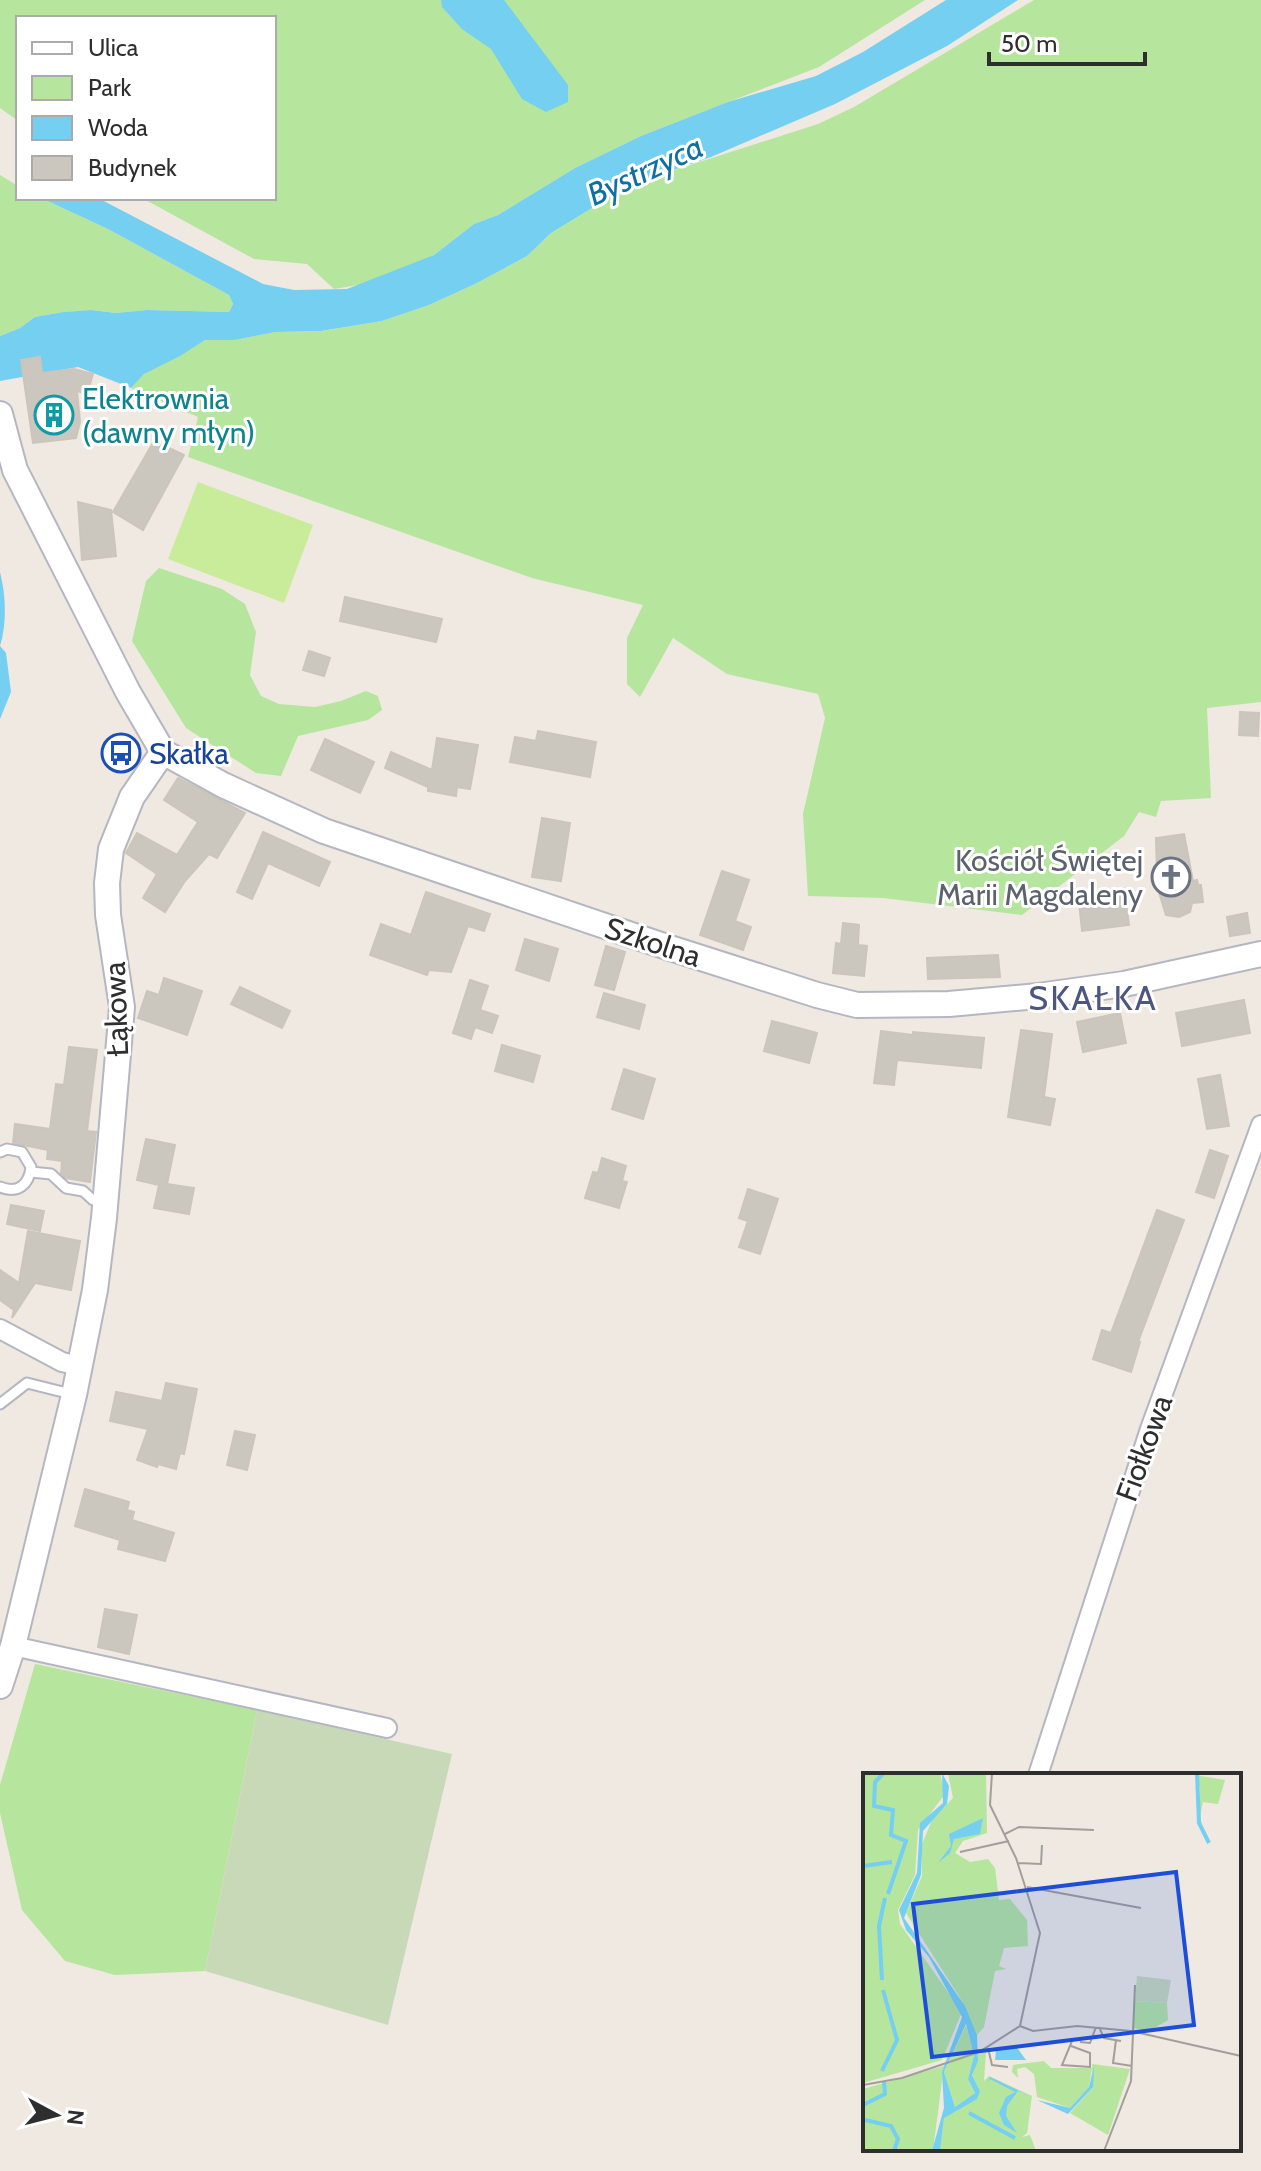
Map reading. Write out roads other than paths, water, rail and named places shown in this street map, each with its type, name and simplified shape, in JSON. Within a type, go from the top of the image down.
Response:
[{"type":"street","points":[[0,414],[8,471],[163,752]]},
{"type":"street","name":"Szkolna","points":[[163,752],[223,785],[324,831],[608,928],[857,1005],[949,1004],[1038,996],[1124,984],[1261,954]]},
{"type":"street","name":"Łąkowa","points":[[0,1686],[6,1646],[74,1395],[95,1290],[106,1200],[122,1007],[108,915],[108,866],[116,831],[132,797],[163,752]]},
{"type":"street","name":"Fiołkowa","points":[[1039,1773],[1153,1421],[1261,1125]]},
{"type":"street","points":[[0,1329],[62,1362],[79,1366]]},
{"type":"street","points":[[6,1646],[387,1728]]},
{"type":"lane","points":[[0,1152],[7,1149],[22,1152],[29,1160],[31,1172],[28,1181],[18,1189],[0,1187]]},
{"type":"lane","points":[[31,1172],[51,1174],[66,1188],[83,1191],[93,1200],[106,1200]]},
{"type":"lane","points":[[0,1404],[27,1383],[74,1395]]},
{"type":"water","points":[[441,0],[504,0],[568,85],[568,102],[546,112],[522,99],[491,49],[462,29],[442,7]]},
{"type":"water","name":"Bystrzyca","points":[[946,0],[1018,0],[947,46],[835,104],[610,197],[551,233],[527,256],[429,305],[382,321],[321,331],[275,332],[235,340],[205,340],[144,374],[131,388],[78,367],[0,381],[0,336],[20,328],[35,317],[91,310],[116,313],[147,310],[229,312],[233,304],[229,295],[108,229],[45,200],[102,200],[263,284],[294,290],[347,289],[434,255],[474,224],[498,215],[575,168],[641,136],[728,102],[816,76],[863,52]]},
{"type":"water","points":[[0,572],[5,609],[0,646]]},
{"type":"water","points":[[0,646],[6,653],[11,692],[0,719]]},
{"type":"place","name":"Elektrownia (dawny młyn)","points":[[54,415]]},
{"type":"place","name":"Skałka","points":[[121,753]]},
{"type":"place","name":"Kościół Świętej Marii Magdaleny","points":[[1171,877]]},
{"type":"district","name":"SKAŁKA","points":[[1093,998]]}]
